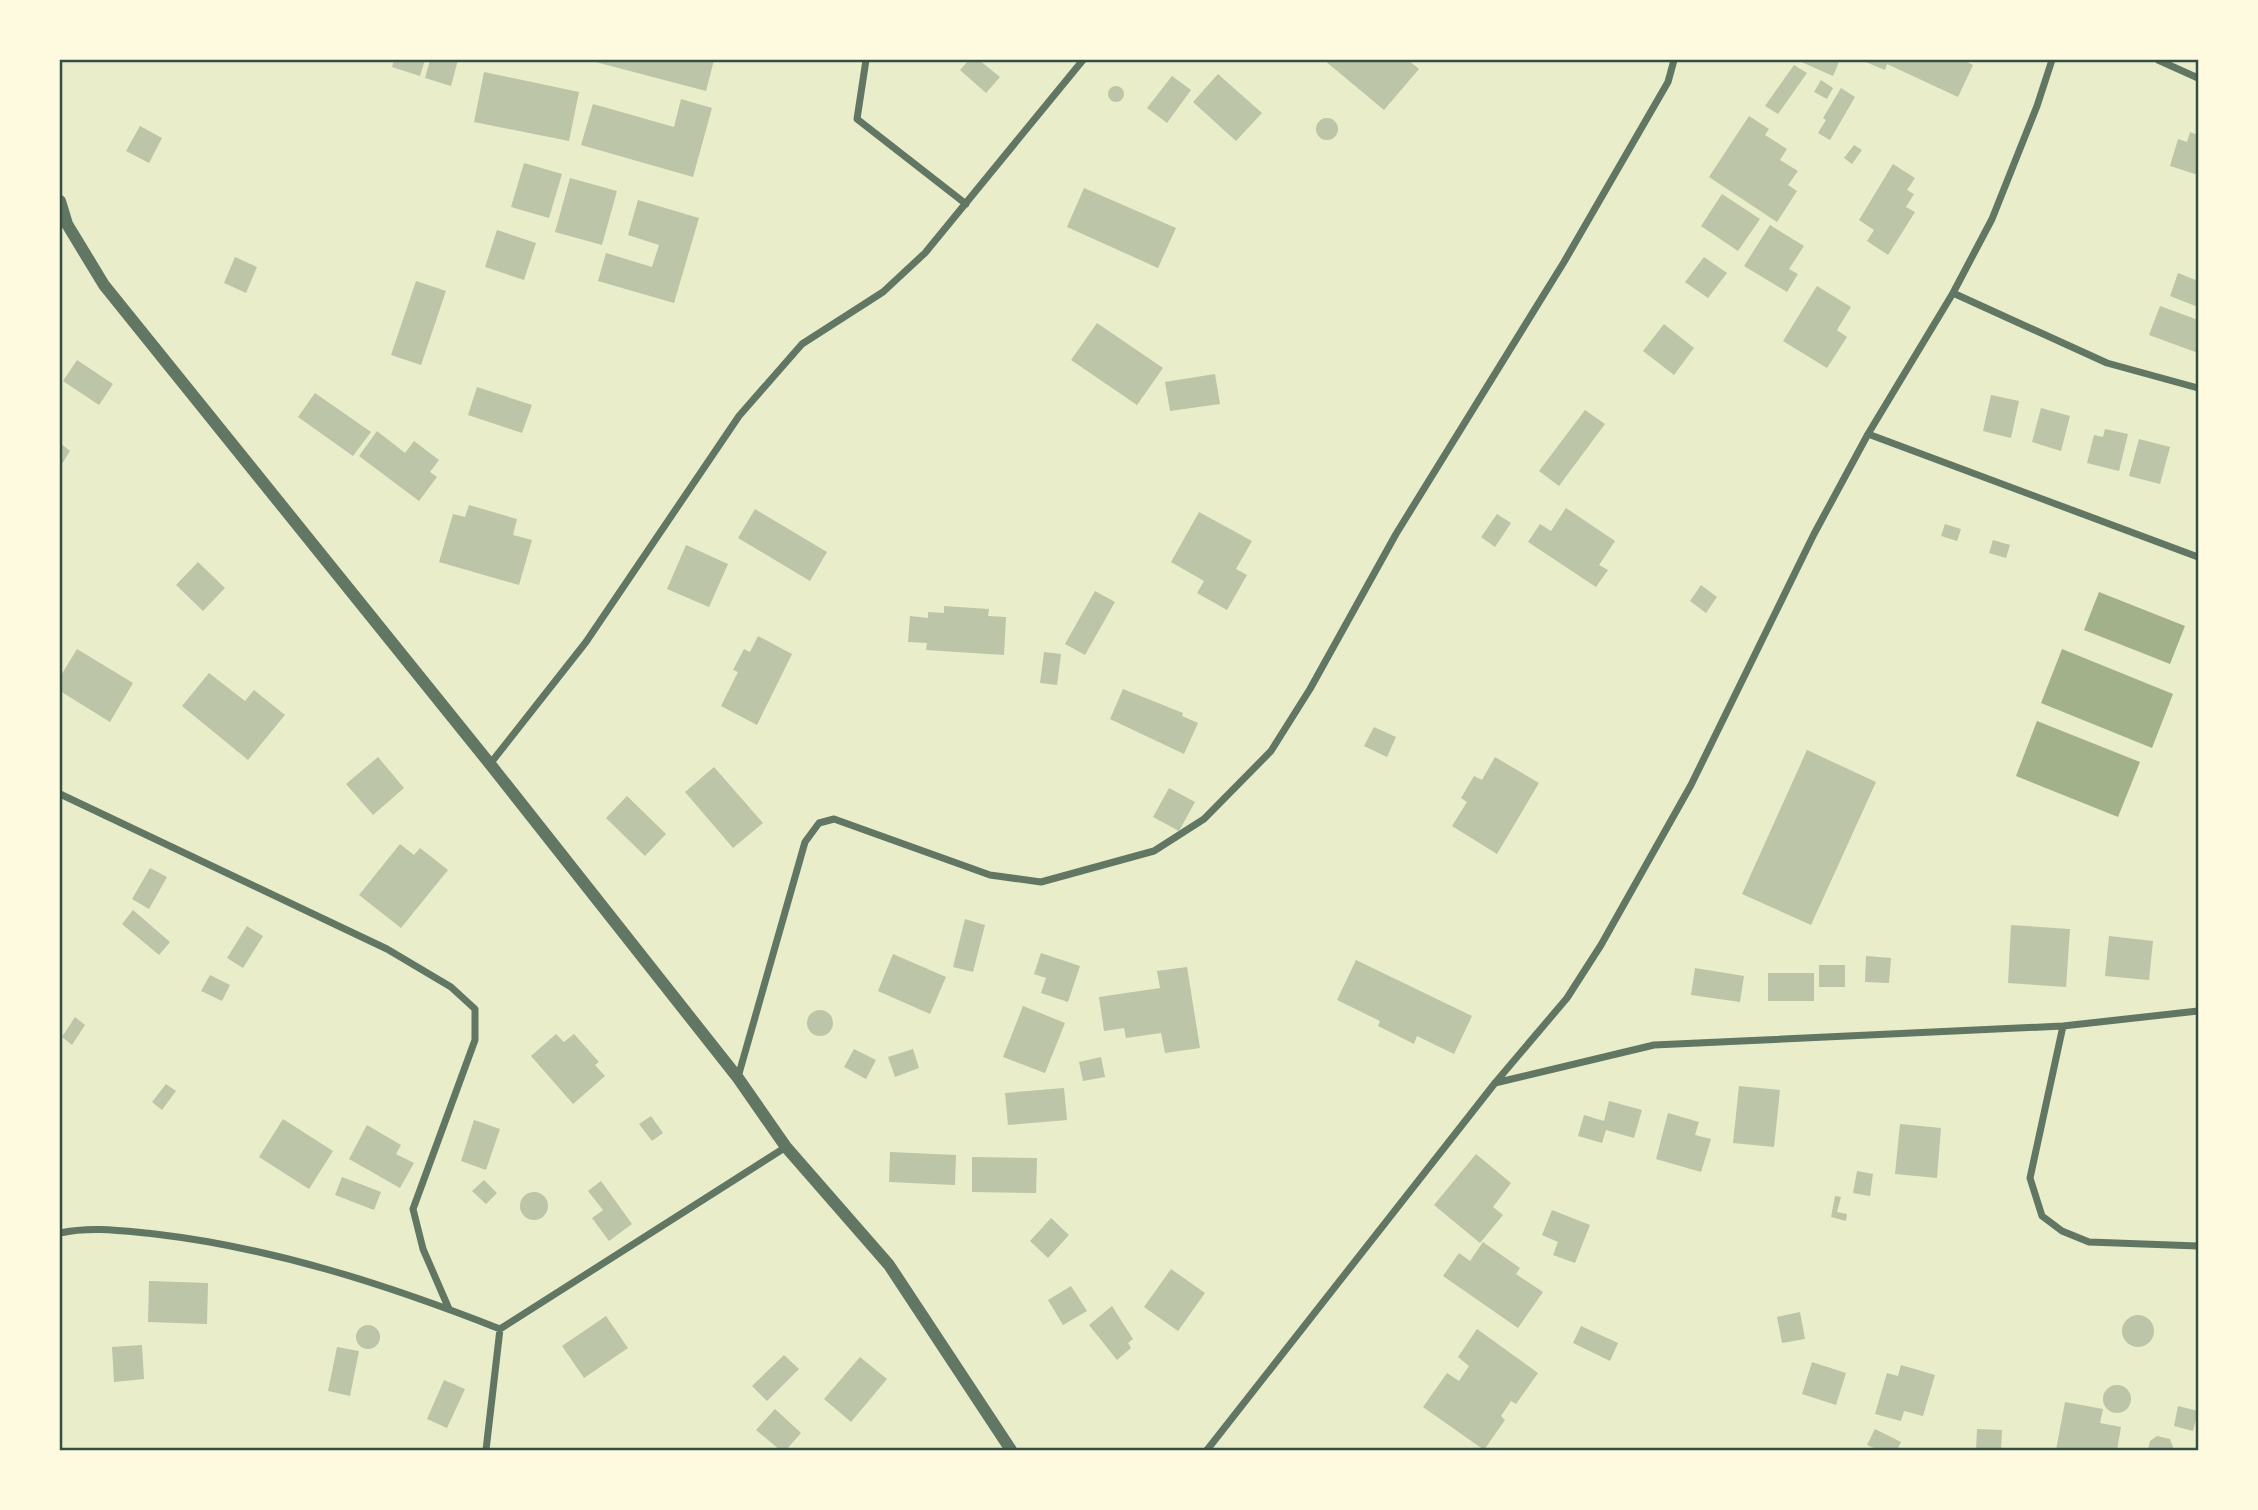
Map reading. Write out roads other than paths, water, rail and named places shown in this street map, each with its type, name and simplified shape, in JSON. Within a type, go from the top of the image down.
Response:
[{"type":"street","points":[[866,60],[857,119],[966,204]]},
{"type":"street","points":[[490,765],[586,642],[739,416],[802,344],[883,292],[925,253],[1083,60]]},
{"type":"street","points":[[738,1079],[805,842],[819,823],[834,819],[990,875],[1041,882],[1154,851],[1204,819],[1270,751],[1310,689],[1396,534],[1564,262],[1668,82],[1674,60]]},
{"type":"street","points":[[1207,1451],[1495,1083],[1567,998],[1601,945],[1691,785],[1814,534],[1868,435],[1954,293],[1992,219],[2037,106],[2052,60]]},
{"type":"street","points":[[2158,60],[2199,78]]},
{"type":"street","points":[[60,201],[67,224],[104,285],[490,765],[738,1079],[786,1147],[889,1265],[1012,1451]]},
{"type":"street","points":[[1954,293],[2107,363],[2199,388]]},
{"type":"street","points":[[1868,435],[2199,557]]},
{"type":"street","points":[[60,794],[387,948],[451,987],[475,1009],[475,1040],[413,1209],[423,1249],[449,1309]]},
{"type":"street","points":[[1495,1083],[1654,1045],[2063,1026],[2199,1011]]},
{"type":"street","points":[[2063,1026],[2030,1178],[2042,1216],[2062,1231],[2089,1242],[2199,1245]]},
{"type":"street","points":[[500,1329],[786,1147]]},
{"type":"street","points":[[60,1233],[105,1229],[195,1239],[280,1254],[449,1309],[500,1329]]},
{"type":"street","points":[[486,1451],[500,1329]]}]
